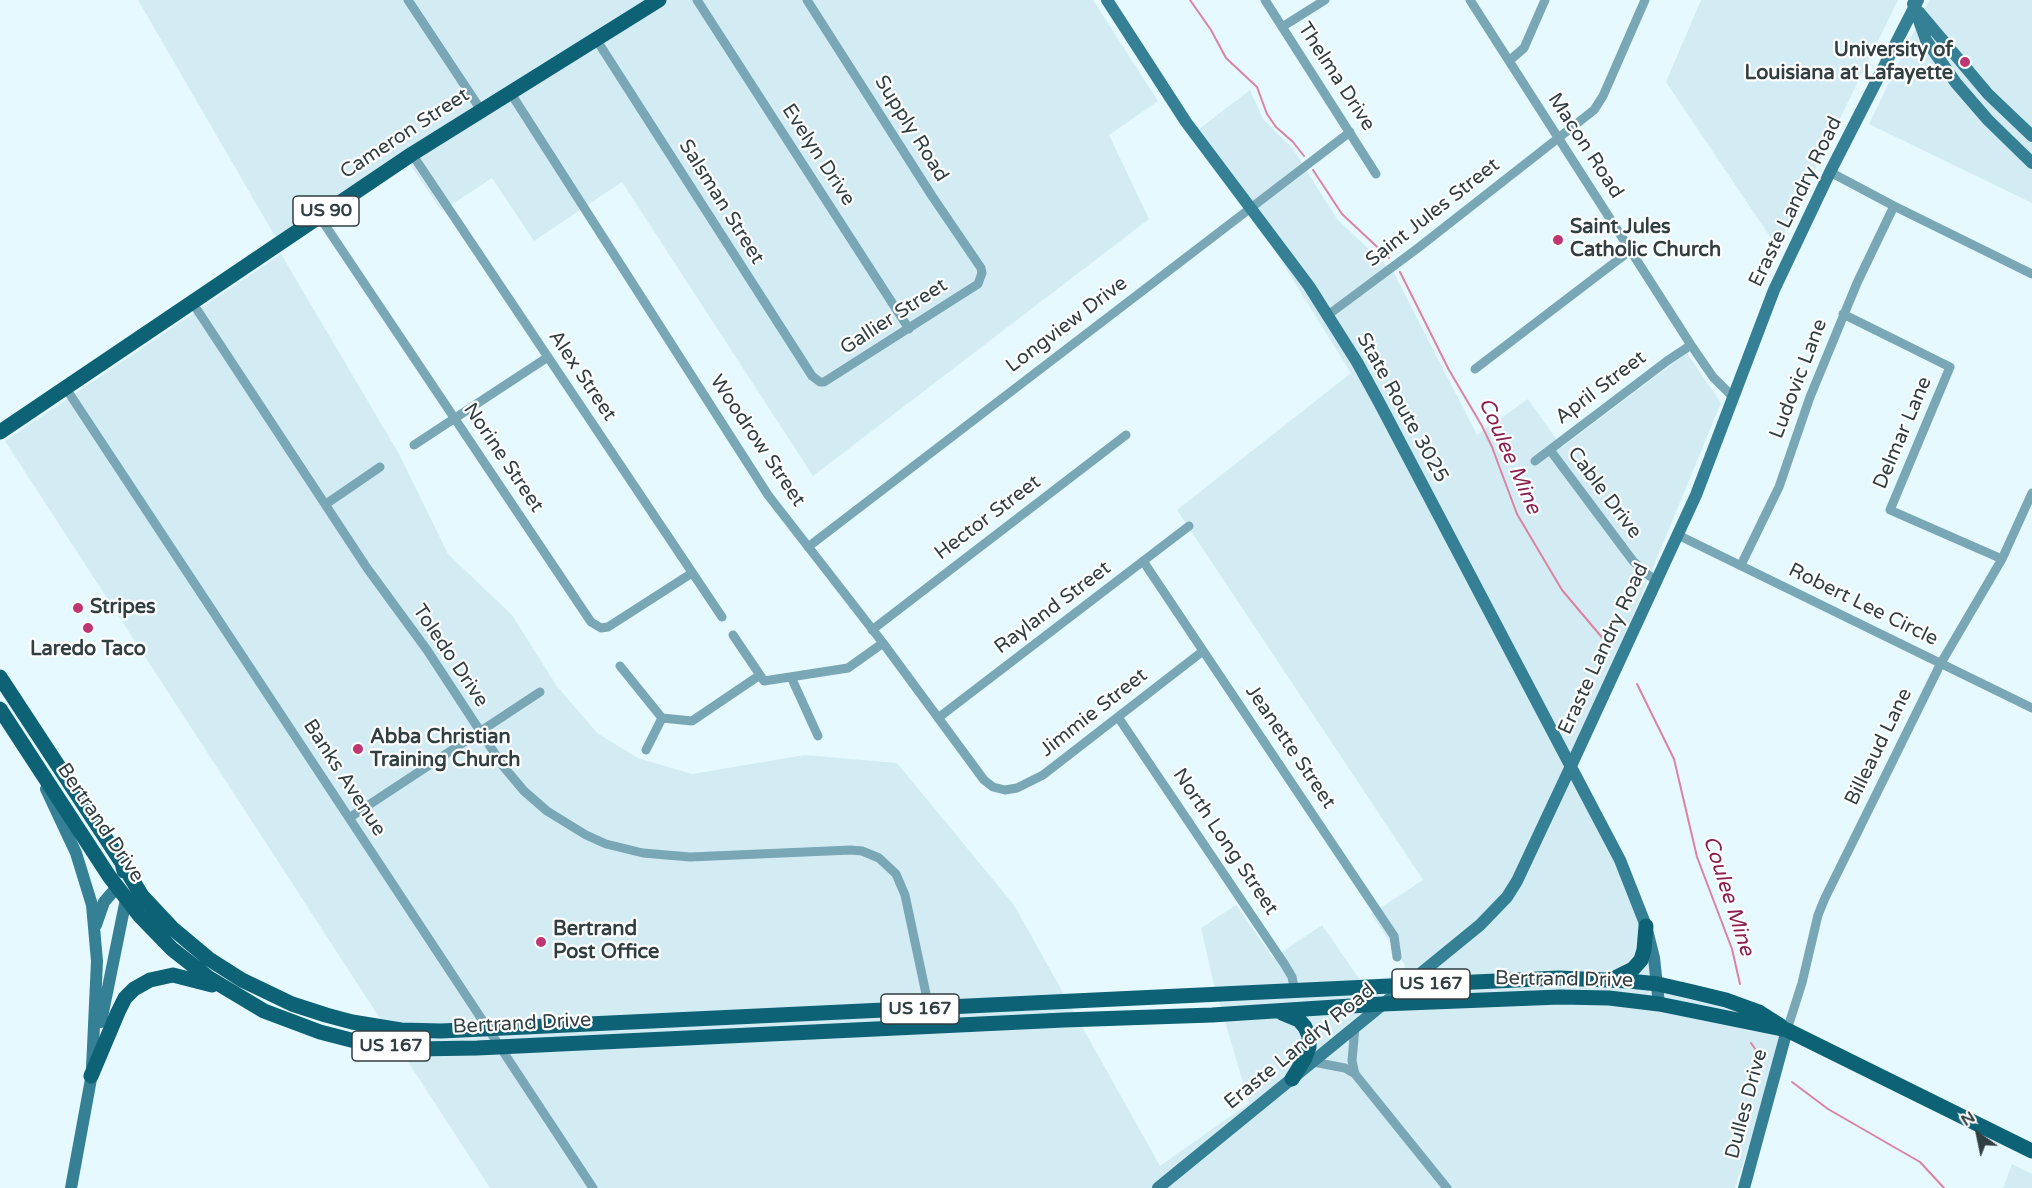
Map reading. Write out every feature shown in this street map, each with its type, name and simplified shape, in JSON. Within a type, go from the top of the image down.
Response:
[{"type":"main road","name":"Cameron Street","points":[[0,432],[412,154],[659,0]]},
{"type":"main road","points":[[0,677],[5,694],[122,863],[126,888]]},
{"type":"main road","name":"US 167","points":[[0,709],[32,758]]},
{"type":"main road","name":"Bertrand Drive","points":[[32,758],[172,949],[226,989],[264,1011],[351,1040],[415,1049],[1276,1011],[1382,1004],[1580,997],[1659,1004],[1787,1030]]},
{"type":"main road","name":"Bertrand Drive","points":[[126,888],[142,896],[172,928],[209,959],[242,980],[292,1004],[326,1015],[382,1028],[441,1031],[489,1029],[1559,978],[1658,984],[1726,1000],[1759,1012],[1787,1030],[2032,1151]]},
{"type":"main road","points":[[1611,980],[1633,969],[1641,960],[1646,926]]},
{"type":"main road","points":[[91,1076],[125,998],[143,983],[173,975],[226,989]]},
{"type":"main road","points":[[1276,1011],[1299,1020],[1309,1036],[1310,1047],[1292,1079]]},
{"type":"street","points":[[408,0],[481,110]]},
{"type":"street","name":"Evelyn Drive","points":[[697,0],[909,329]]},
{"type":"street","name":"Supply Road","points":[[807,0],[932,196],[981,268],[982,276]]},
{"type":"street","name":"State Route 3025","points":[[1107,0],[1186,122],[1272,235],[1328,315],[1380,404],[1620,860],[1646,926],[1654,958],[1659,1004]]},
{"type":"street","name":"Thelma Drive","points":[[1264,0],[1376,174]]},
{"type":"street","points":[[1282,27],[1325,0]]},
{"type":"street","name":"Macon Road","points":[[1470,0],[1691,345],[1713,377],[1733,397]]},
{"type":"street","points":[[1509,61],[1524,48],[1545,0]]},
{"type":"street","name":"Saint Jules Street","points":[[1328,315],[1418,248],[1594,110],[1599,104],[1645,0]]},
{"type":"street","points":[[1914,2],[1988,94],[2032,136]]},
{"type":"street","points":[[1914,2],[1926,40],[1956,83],[1988,120],[2032,163]]},
{"type":"street","name":"Eraste Landry Road","points":[[1158,1188],[1480,925],[1507,897],[1571,766],[1678,535],[1717,443],[1774,290],[1914,2]]},
{"type":"street","name":"Salsman Street","points":[[596,39],[766,306],[812,376],[820,382]]},
{"type":"street","name":"Woodrow Street","points":[[510,92],[768,495],[984,780],[999,789]]},
{"type":"street","name":"Longview Drive","points":[[808,547],[1350,132]]},
{"type":"street","name":"Alex Street","points":[[412,154],[722,617]]},
{"type":"street","points":[[1830,172],[1893,206],[2032,274]]},
{"type":"street","name":"Ludovic Lane","points":[[1741,565],[1779,487],[1810,397],[1843,314],[1893,206]]},
{"type":"street","name":"Norine Street","points":[[319,216],[591,622],[597,626],[608,627],[692,573]]},
{"type":"street","points":[[1475,369],[1631,250]]},
{"type":"street","name":"Gallier Street","points":[[820,382],[829,381],[978,284],[982,276]]},
{"type":"street","name":"Toledo Drive","points":[[192,302],[367,568],[427,650],[511,777],[538,803],[586,836],[606,844],[643,853],[676,857],[851,850],[862,851],[879,858],[896,874],[905,895],[929,1008]]},
{"type":"street","name":"Delmar Lane","points":[[1843,314],[1950,367],[1890,510],[2002,559]]},
{"type":"street","name":"April Street","points":[[1535,461],[1666,361],[1691,345]]},
{"type":"street","points":[[414,445],[548,357]]},
{"type":"street","name":"Banks Avenue","points":[[65,387],[593,1188]]},
{"type":"street","name":"Hector Street","points":[[872,630],[1126,435]]},
{"type":"street","name":"Cable Drive","points":[[1550,450],[1634,561],[1657,581]]},
{"type":"street","points":[[326,504],[380,467]]},
{"type":"street","name":"Billeaud Lane","points":[[1787,1030],[1802,983],[1818,915],[1825,898],[1941,663],[2002,559],[2032,492]]},
{"type":"street","name":"Rayland Street","points":[[938,718],[1189,526]]},
{"type":"street","name":"Robert Lee Circle","points":[[1678,535],[2032,708]]},
{"type":"street","name":"Jeanette Street","points":[[1143,561],[1394,936],[1397,957]]},
{"type":"street","points":[[733,635],[764,681],[848,668],[883,644]]},
{"type":"street","name":"Jimmie Street","points":[[999,789],[1017,788],[1043,776],[1203,651]]},
{"type":"street","points":[[620,666],[662,718],[692,721],[760,675]]},
{"type":"street","points":[[791,677],[818,736]]},
{"type":"street","points":[[349,818],[540,692]]},
{"type":"street","name":"North Long Street","points":[[1118,717],[1285,964],[1292,977],[1295,991]]},
{"type":"street","points":[[646,750],[662,718]]},
{"type":"street","points":[[32,758],[82,870],[92,905],[97,992],[91,1076]]},
{"type":"street","points":[[94,928],[104,902],[126,888]]},
{"type":"street","points":[[71,1188],[126,888]]},
{"type":"street","points":[[1064,1020],[1066,1002]]},
{"type":"street","points":[[1355,1027],[1352,1058],[1355,1074]]},
{"type":"street","name":"Dulles Drive","points":[[1744,1188],[1787,1030]]},
{"type":"street","points":[[1313,1062],[1345,1068],[1355,1074],[1446,1188]]},
{"type":"shaded area","points":[[138,0],[1093,0],[1158,101],[1109,135],[1149,219],[813,476],[622,182],[534,241],[492,178],[442,211],[402,153],[276,238]]},
{"type":"shaded area","points":[[1701,0],[1898,0],[1777,247],[1666,82]]},
{"type":"shaded area","name":"University of Louisiana at Lafayette","points":[[1929,0],[2032,0],[2032,203],[1869,124]]},
{"type":"shaded area","points":[[1250,90],[1263,119],[1293,149],[1337,219],[1394,273],[1477,435],[1528,399],[1562,447],[1687,353],[1721,403],[1571,766],[1620,860],[1658,984],[1787,1030],[1735,1188],[490,1188],[5,441],[281,254],[399,454],[448,554],[512,615],[556,685],[597,733],[638,758],[692,774],[805,755],[897,763],[1014,905],[1160,1166],[1249,1103],[1213,981],[1201,928],[1236,905],[1273,958],[1322,925],[1360,980],[1404,976],[1405,965],[1371,914],[1423,880],[1177,510],[1351,373],[1199,129]]},
{"type":"shaded area","points":[[2012,1164],[2032,1174],[2032,1188],[2003,1188]]},
{"type":"waterway","name":"Coulee Mine","points":[[1190,0],[1211,30],[1226,58],[1257,87],[1267,114],[1276,127],[1293,142],[1304,156]]},
{"type":"waterway","name":"Coulee Mine","points":[[1313,170],[1342,214],[1389,258]]},
{"type":"waterway","name":"Coulee Mine","points":[[1400,272],[1449,370],[1482,426],[1517,514],[1562,590],[1605,641]]},
{"type":"waterway","name":"Coulee Mine","points":[[1637,684],[1674,759],[1697,857],[1732,949],[1740,984]]},
{"type":"waterway","name":"Coulee Mine","points":[[1751,1043],[1763,1060]]},
{"type":"waterway","name":"Coulee Mine","points":[[1792,1082],[1828,1109],[1920,1162],[1944,1188]]},
{"type":"place","name":"University of Louisiana at Lafayette","points":[[1965,62]]},
{"type":"place","name":"Saint Jules Catholic Church","points":[[1558,240]]},
{"type":"place","name":"Stripes","points":[[78,608]]},
{"type":"place","name":"Laredo Taco","points":[[88,628]]},
{"type":"place","name":"Abba Christian Training Church","points":[[358,749]]},
{"type":"place","name":"Bertrand Post Office","points":[[541,942]]}]
